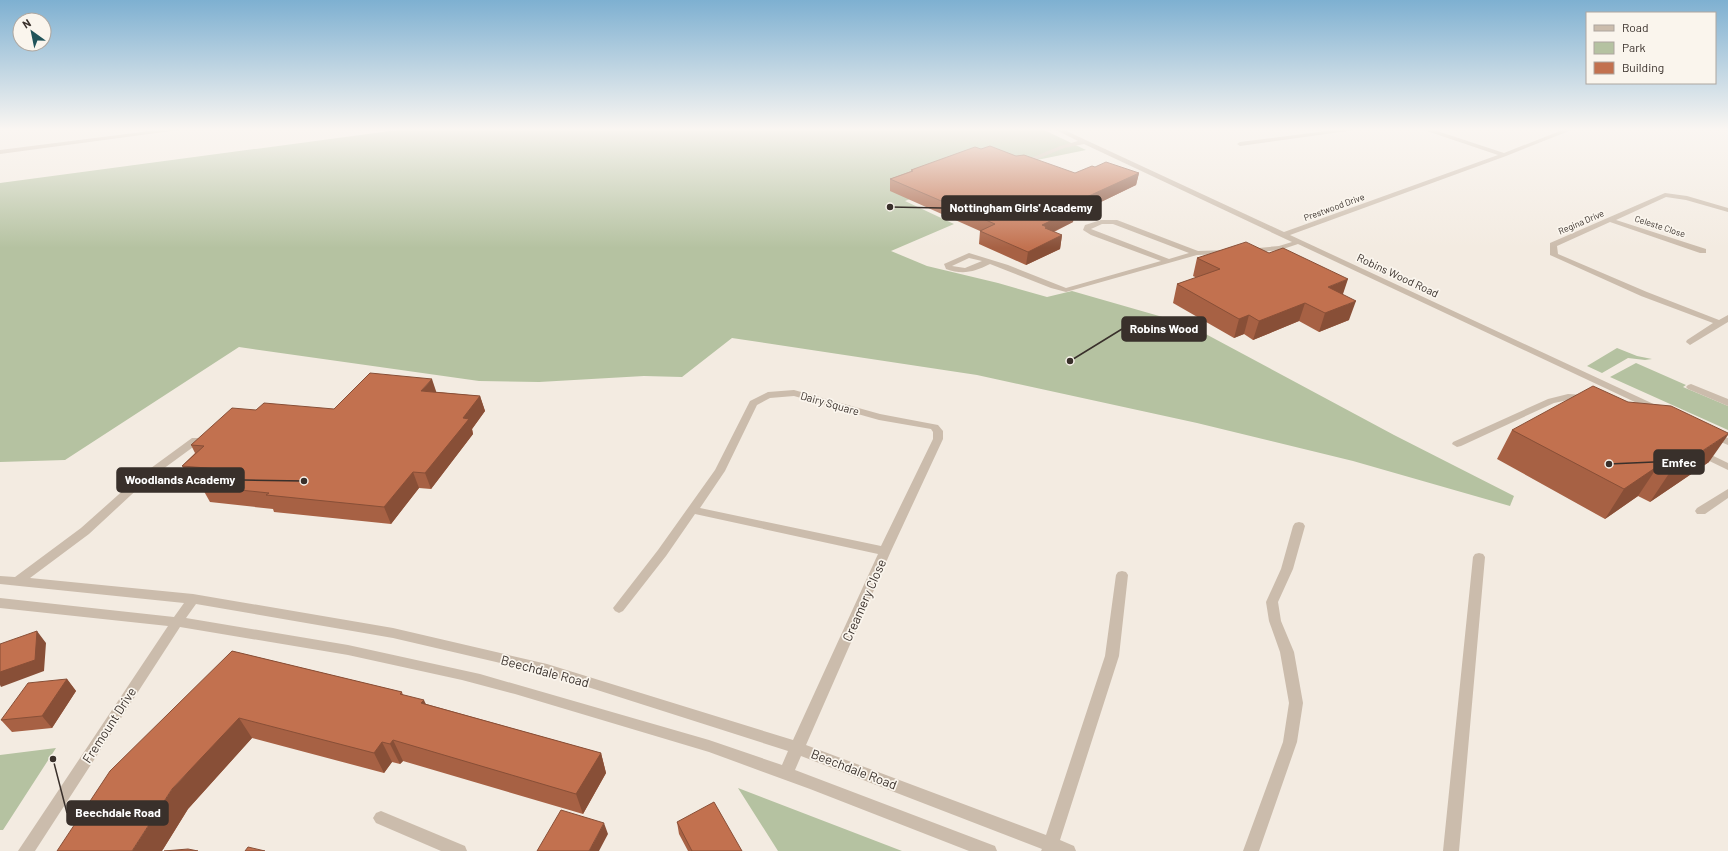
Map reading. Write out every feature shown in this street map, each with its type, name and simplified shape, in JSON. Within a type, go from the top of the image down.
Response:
[{"type":"street","name":"Robins Wood Road","points":[[1141,169],[1663,412]]},
{"type":"street","name":"Prestwood Drive","points":[[1282,234],[1465,169]]},
{"type":"street","name":"Regina Drive","points":[[1720,323],[1644,294],[1554,255],[1553,245],[1665,195],[1686,198],[1728,210]]},
{"type":"street","name":"Celeste Close","points":[[1610,220],[1703,251]]},
{"type":"street","points":[[1168,262],[1087,230],[1088,227],[1101,222],[1114,222],[1197,253]]},
{"type":"street","points":[[989,261],[1017,271],[1058,289],[1066,290],[1197,253],[1237,252],[1280,248],[1298,242]]},
{"type":"street","points":[[1690,342],[1728,318]]},
{"type":"street","points":[[1691,387],[1728,403]]},
{"type":"street","name":"Dairy Square","points":[[619,608],[694,510],[720,471],[753,403],[768,394],[794,393],[879,417],[934,427]]},
{"type":"street","points":[[1617,400],[1628,395]]},
{"type":"street","points":[[1457,444],[1560,398],[1568,397],[1594,400]]},
{"type":"street","name":"Creamery Close","points":[[786,773],[938,438],[938,432],[934,427]]},
{"type":"street","points":[[1706,432],[1728,442]]},
{"type":"street","points":[[18,581],[85,532],[140,481],[196,440]]},
{"type":"street","points":[[1694,449],[1728,467]]},
{"type":"street","points":[[1701,511],[1728,493]]},
{"type":"street","points":[[694,510],[886,551]]},
{"type":"street","points":[[1251,851],[1290,742],[1296,703],[1287,652],[1275,621],[1272,602],[1287,569],[1299,526]]},
{"type":"street","points":[[1451,851],[1479,557]]},
{"type":"street","points":[[1050,848],[1112,656],[1122,575]]},
{"type":"street","name":"Beechdale Road","points":[[0,580],[193,599],[393,633],[547,669],[798,748],[1050,848],[1068,851]]},
{"type":"street","name":"Fremount Drive","points":[[26,851],[176,621],[193,599]]},
{"type":"street","points":[[0,603],[176,621],[372,655],[464,675],[707,746],[786,773],[989,851]]},
{"type":"street","points":[[381,818],[459,851]]},
{"type":"green space","points":[[107,169],[993,169],[982,171],[905,201],[954,224],[891,251],[927,266],[998,283],[1047,297],[1072,291],[1187,324],[1394,435],[1514,496],[1510,506],[1353,461],[1197,423],[977,375],[732,338],[682,377],[644,376],[539,382],[479,381],[239,347],[65,460],[0,462],[0,183]]},
{"type":"green space","points":[[1617,348],[1637,356],[1652,359],[1645,360],[1628,358],[1602,373],[1587,366]]},
{"type":"green space","points":[[1636,363],[1686,385],[1683,387],[1728,406],[1728,430],[1610,377]]},
{"type":"green space","points":[[56,748],[3,830],[0,830],[0,755]]},
{"type":"green space","points":[[738,788],[902,851],[778,851]]},
{"type":"building","points":[[915,169],[1063,169],[1075,173],[1085,169],[1126,169],[1139,173],[1067,206],[1075,209],[1042,225],[1047,227],[1045,228],[1062,235],[1028,252],[980,231],[995,224],[890,179],[913,171],[911,170]]},
{"type":"building","points":[[1246,242],[1269,253],[1283,248],[1348,279],[1328,287],[1356,301],[1325,313],[1305,303],[1259,321],[1249,315],[1239,319],[1177,284],[1220,269],[1197,258]]},
{"type":"building","points":[[370,373],[432,379],[421,391],[480,396],[463,418],[469,419],[425,473],[413,472],[384,507],[266,495],[269,493],[201,486],[219,469],[182,466],[204,446],[191,445],[232,408],[256,410],[264,403],[334,409]]},
{"type":"building","points":[[1593,386],[1628,402],[1671,406],[1728,434],[1670,472],[1658,466],[1624,489],[1512,430]]},
{"type":"building","points":[[37,631],[35,660],[0,672],[0,644]]},
{"type":"building","points":[[232,651],[402,692],[400,694],[424,700],[421,703],[601,753],[576,794],[393,740],[390,744],[382,742],[374,753],[239,718],[172,789],[132,851],[57,851],[110,771]]},
{"type":"building","points":[[67,679],[42,716],[1,720],[28,683]]},
{"type":"building","points":[[714,802],[742,851],[692,851],[677,822]]},
{"type":"building","points":[[561,810],[604,823],[589,851],[537,851]]},
{"type":"building","points":[[248,847],[265,851],[245,851]]},
{"type":"building","points":[[188,849],[198,851],[164,851]]},
{"type":"place","name":"Nottingham Girls' Academy","points":[[890,207]]},
{"type":"place","name":"Robins Wood","points":[[1070,361]]},
{"type":"place","name":"Emfec","points":[[1609,464]]},
{"type":"place","name":"Woodlands Academy","points":[[304,481]]},
{"type":"place","name":"Beechdale Road","points":[[53,759]]}]
